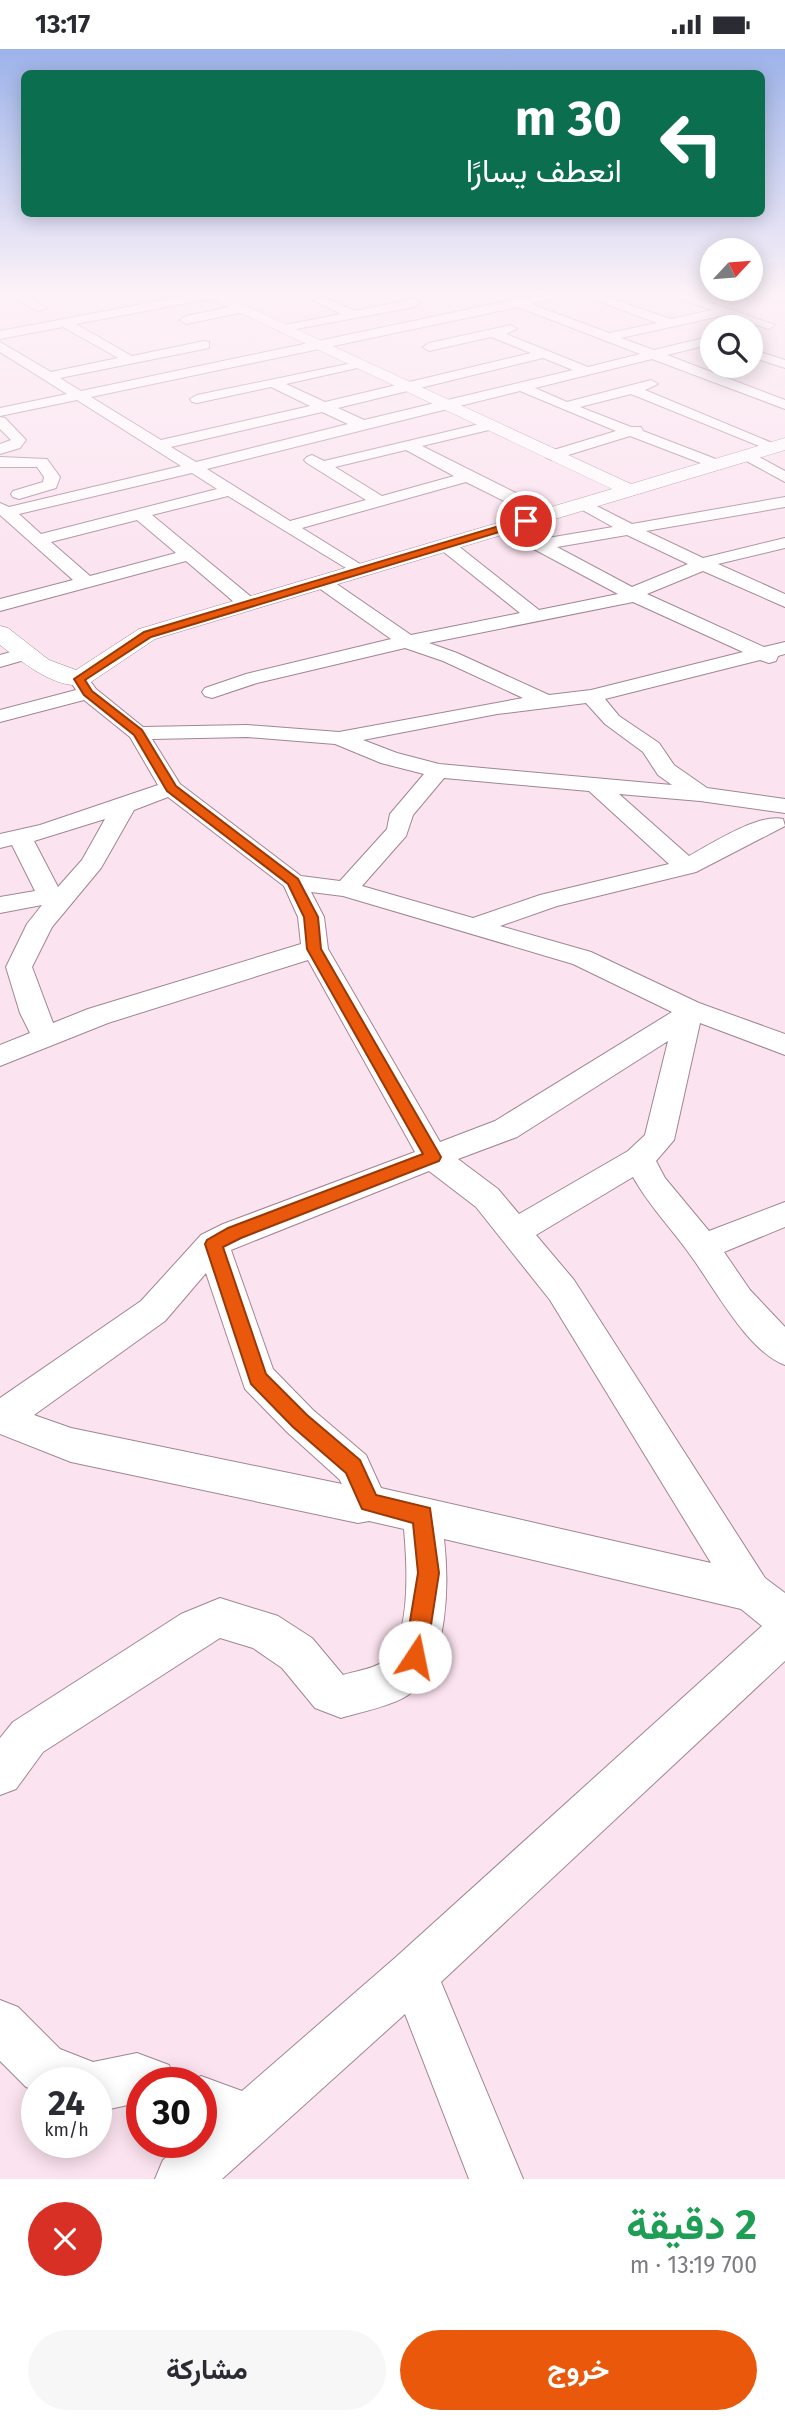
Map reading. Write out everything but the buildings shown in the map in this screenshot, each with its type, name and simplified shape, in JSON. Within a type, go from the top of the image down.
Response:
[{"type":"street","points":[[0,412],[88,393]]},
{"type":"street","points":[[188,393],[242,424]]},
{"type":"street","points":[[295,393],[362,425]]},
{"type":"street","points":[[156,446],[242,424],[384,393]]},
{"type":"street","points":[[421,393],[628,491]]},
{"type":"street","points":[[2,507],[193,468],[493,393]]},
{"type":"street","points":[[536,393],[716,464]]},
{"type":"street","points":[[566,407],[615,393]]},
{"type":"street","points":[[642,393],[780,445]]},
{"type":"street","points":[[754,393],[785,405]]},
{"type":"street","points":[[758,395],[764,393]]},
{"type":"street","points":[[80,395],[156,446],[359,571]]},
{"type":"street","points":[[552,455],[693,414]]},
{"type":"street","points":[[0,421],[19,440],[15,445],[0,449]]},
{"type":"street","points":[[322,466],[488,426]]},
{"type":"street","points":[[284,445],[381,502]]},
{"type":"street","points":[[408,445],[547,515]]},
{"type":"street","points":[[0,716],[83,686],[147,634],[780,445]]},
{"type":"street","points":[[746,455],[785,477]]},
{"type":"street","points":[[0,462],[42,462],[53,481],[50,485],[9,496],[2,507]]},
{"type":"street","points":[[289,526],[468,477]]},
{"type":"street","points":[[38,540],[231,490]]},
{"type":"street","points":[[540,545],[785,502]]},
{"type":"street","points":[[583,504],[657,544],[705,563],[785,601]]},
{"type":"street","points":[[2,507],[85,581]]},
{"type":"street","points":[[140,514],[248,604]]},
{"type":"street","points":[[506,527],[635,596],[761,652],[785,666]]},
{"type":"street","points":[[212,692],[253,678],[290,671],[361,651],[635,596],[637,592],[705,563],[734,553],[785,543]]},
{"type":"street","points":[[446,545],[536,617]]},
{"type":"street","points":[[0,605],[189,555]]},
{"type":"street","points":[[322,582],[409,643],[450,657],[543,701]]},
{"type":"street","points":[[0,633],[40,665],[83,686],[138,733],[171,788],[294,882],[311,917],[314,949],[433,1157],[488,1198],[562,1290],[751,1592],[785,1618]]},
{"type":"street","points":[[138,733],[247,731],[339,738],[543,701],[591,696],[785,648]]},
{"type":"street","points":[[0,661],[28,653]]},
{"type":"street","points":[[591,696],[612,720],[651,748],[666,770],[700,794]]},
{"type":"street","points":[[339,738],[389,758],[438,771],[700,794],[745,802],[782,820]]},
{"type":"street","points":[[346,889],[398,831],[402,814],[438,771]]},
{"type":"street","points":[[596,785],[687,867]]},
{"type":"street","points":[[53,900],[5,839],[171,788]]},
{"type":"street","points":[[46,1037],[9,969],[53,900],[92,863],[125,804]]},
{"type":"street","points":[[472,927],[549,900],[687,867],[738,839],[782,820]]},
{"type":"street","points":[[294,882],[346,889],[582,958],[689,1012],[785,1045]]},
{"type":"street","points":[[0,905],[53,900]]},
{"type":"street","points":[[0,1056],[110,1012],[314,949]]},
{"type":"street","points":[[0,1418],[153,1311],[213,1244],[234,1233],[506,1129],[689,1012]]},
{"type":"street","points":[[515,1232],[639,1159],[659,1140],[689,1012]]},
{"type":"street","points":[[639,1159],[654,1186],[703,1247],[738,1300],[785,1350]]},
{"type":"street","points":[[703,1247],[785,1214]]},
{"type":"street","points":[[213,1244],[258,1378],[300,1421],[353,1467],[369,1503]]},
{"type":"street","points":[[0,1418],[71,1445],[358,1505],[369,1503],[751,1592]]},
{"type":"street","points":[[0,1773],[28,1737],[196,1628],[220,1618],[263,1630],[297,1653],[330,1693],[341,1697],[396,1679],[415,1657],[420,1634],[428,1573],[422,1515]]},
{"type":"street","points":[[182,2179],[414,1974],[785,1633]]},
{"type":"street","points":[[414,1974],[496,2179]]},
{"type":"street","points":[[0,2025],[41,2067]]},
{"type":"street","points":[[217,2108],[249,2120]]},
{"type":"route","points":[[415,1657],[428,1573],[422,1515],[369,1503],[353,1467],[300,1421],[258,1378],[213,1244],[234,1233],[433,1157],[314,949],[311,917],[294,882],[171,788],[138,733],[88,693],[79,679],[147,634],[526,521]]}]
